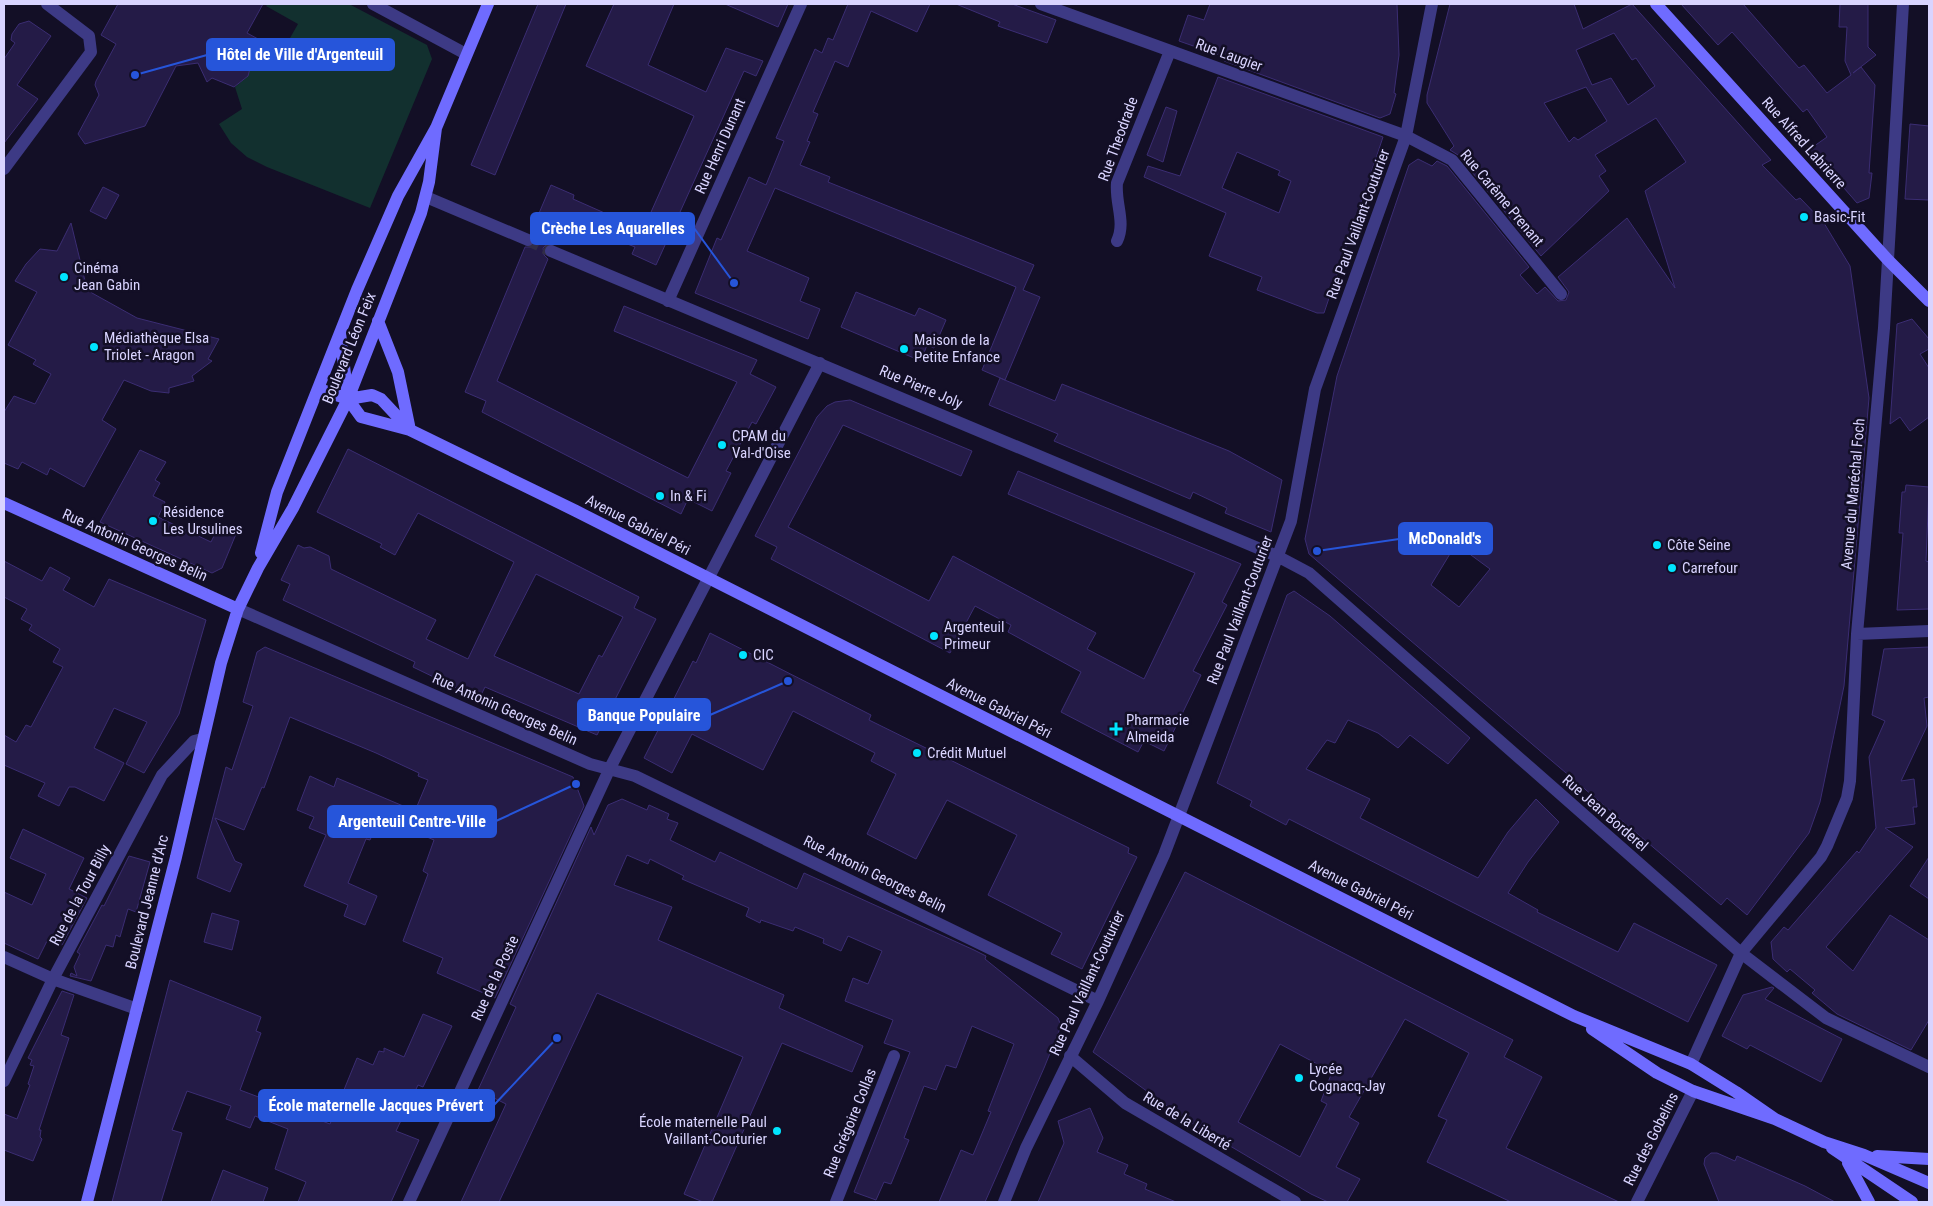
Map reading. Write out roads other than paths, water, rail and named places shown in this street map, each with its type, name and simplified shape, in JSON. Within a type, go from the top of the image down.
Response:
[{"type":"main road","name":"Boulevard Léon Feix","points":[[258,568],[277,492],[340,333],[398,196],[436,128],[488,4]]},
{"type":"main road","name":"Rue Alfred Labrierre","points":[[1656,4],[1888,260],[1929,301]]},
{"type":"main road","name":"Boulevard Léon Feix","points":[[238,609],[258,568],[293,508],[348,399],[426,197],[436,128]]},
{"type":"main road","points":[[378,321],[398,372],[410,430]]},
{"type":"main road","points":[[340,333],[348,399]]},
{"type":"main road","name":"Avenue Gabriel Péri","points":[[319,389],[348,399],[372,395],[381,399],[410,430]]},
{"type":"main road","name":"Avenue Gabriel Péri","points":[[348,399],[361,417],[410,430],[1574,1016],[1691,1064],[1775,1119]]},
{"type":"main road","name":"Rue Antonin Georges Belin","points":[[4,503],[238,609]]},
{"type":"main road","name":"Boulevard Jeanne d'Arc","points":[[87,1202],[137,1009],[225,649],[238,609]]},
{"type":"main road","name":"Avenue Gabriel Péri","points":[[1574,1016],[1657,1074],[1693,1091],[1775,1119],[1824,1142],[1864,1155],[1929,1183]]},
{"type":"main road","name":"Avenue Gabriel Péri","points":[[1824,1142],[1847,1161],[1912,1202]]},
{"type":"main road","points":[[1864,1155],[1929,1159]]},
{"type":"main road","points":[[1847,1161],[1869,1202]]},
{"type":"street","points":[[6,161],[91,52],[89,36],[47,4]]},
{"type":"street","points":[[373,4],[466,54]]},
{"type":"street","name":"Rue Henri Dunant","points":[[668,301],[800,4]]},
{"type":"street","name":"Rue Laugier","points":[[1041,4],[1406,136]]},
{"type":"street","points":[[1420,4],[1428,22]]},
{"type":"street","name":"Rue Paul Vaillant-Couturier","points":[[1004,1202],[1026,1148],[1098,1001],[1179,816],[1291,521],[1315,389],[1406,136],[1432,4]]},
{"type":"street","name":"Avenue du Maréchal Foch","points":[[1741,953],[1821,857],[1847,798],[1850,781],[1857,634],[1888,260],[1903,4]]},
{"type":"street","name":"Rue Theodrade","points":[[1116,241],[1121,221],[1116,197],[1117,184],[1170,51]]},
{"type":"street","name":"Rue Carême Prenant","points":[[1406,136],[1452,160],[1561,294]]},
{"type":"street","points":[[426,197],[528,240]]},
{"type":"street","name":"Rue Pierre Joly","points":[[551,251],[1277,556]]},
{"type":"street","name":"Rue de la Poste","points":[[409,1202],[610,768],[820,363]]},
{"type":"street","name":"Rue Jean Borderel","points":[[1277,556],[1309,573],[1741,953],[1826,1018],[1929,1067]]},
{"type":"street","name":"Rue Antonin Georges Belin","points":[[238,609],[590,764],[634,776],[1098,1001]]},
{"type":"street","points":[[1857,634],[1929,631]]},
{"type":"street","name":"Rue de la Tour Billy","points":[[4,1081],[53,979],[162,775],[187,747],[194,741],[202,740]]},
{"type":"street","points":[[1691,1064],[1741,953]]},
{"type":"street","points":[[4,957],[53,979],[137,1009]]},
{"type":"street","name":"Rue Grégoire Collas","points":[[836,1202],[894,1056]]},
{"type":"street","name":"Rue de la Liberté","points":[[1070,1056],[1125,1103],[1295,1202]]},
{"type":"street","name":"Rue des Gobelins","points":[[1637,1202],[1693,1091]]},
{"type":"tunnel","points":[[528,240],[551,251]]},
{"type":"place","name":"Hôtel de Ville d'Argenteuil","points":[[135,75]]},
{"type":"place","name":"Basic-Fit","points":[[1804,217]]},
{"type":"place","name":"Cinéma Jean Gabin","points":[[64,277]]},
{"type":"place","name":"Crèche Les Aquarelles","points":[[734,283]]},
{"type":"place","name":"Médiathèque Elsa Triolet - Aragon","points":[[94,347]]},
{"type":"place","name":"Maison de la Petite Enfance","points":[[904,349]]},
{"type":"place","name":"CPAM du Val-d'Oise","points":[[722,445]]},
{"type":"place","name":"In & Fi","points":[[660,496]]},
{"type":"place","name":"Résidence Les Ursulines","points":[[153,521]]},
{"type":"place","name":"Côte Seine","points":[[1657,545]]},
{"type":"place","name":"McDonald's","points":[[1317,551]]},
{"type":"place","name":"Carrefour","points":[[1672,568]]},
{"type":"place","name":"Argenteuil Primeur","points":[[934,636]]},
{"type":"place","name":"CIC","points":[[743,655]]},
{"type":"place","name":"Banque Populaire","points":[[788,681]]},
{"type":"place","name":"Pharmacie Almeida","points":[[1116,729]]},
{"type":"place","name":"Crédit Mutuel","points":[[917,753]]},
{"type":"place","name":"Argenteuil Centre-Ville","points":[[576,784]]},
{"type":"place","name":"École maternelle Jacques Prévert","points":[[557,1038]]},
{"type":"place","name":"Lycée Cognacq-Jay","points":[[1299,1078]]},
{"type":"place","name":"École maternelle Paul Vaillant-Couturier","points":[[777,1131]]}]
